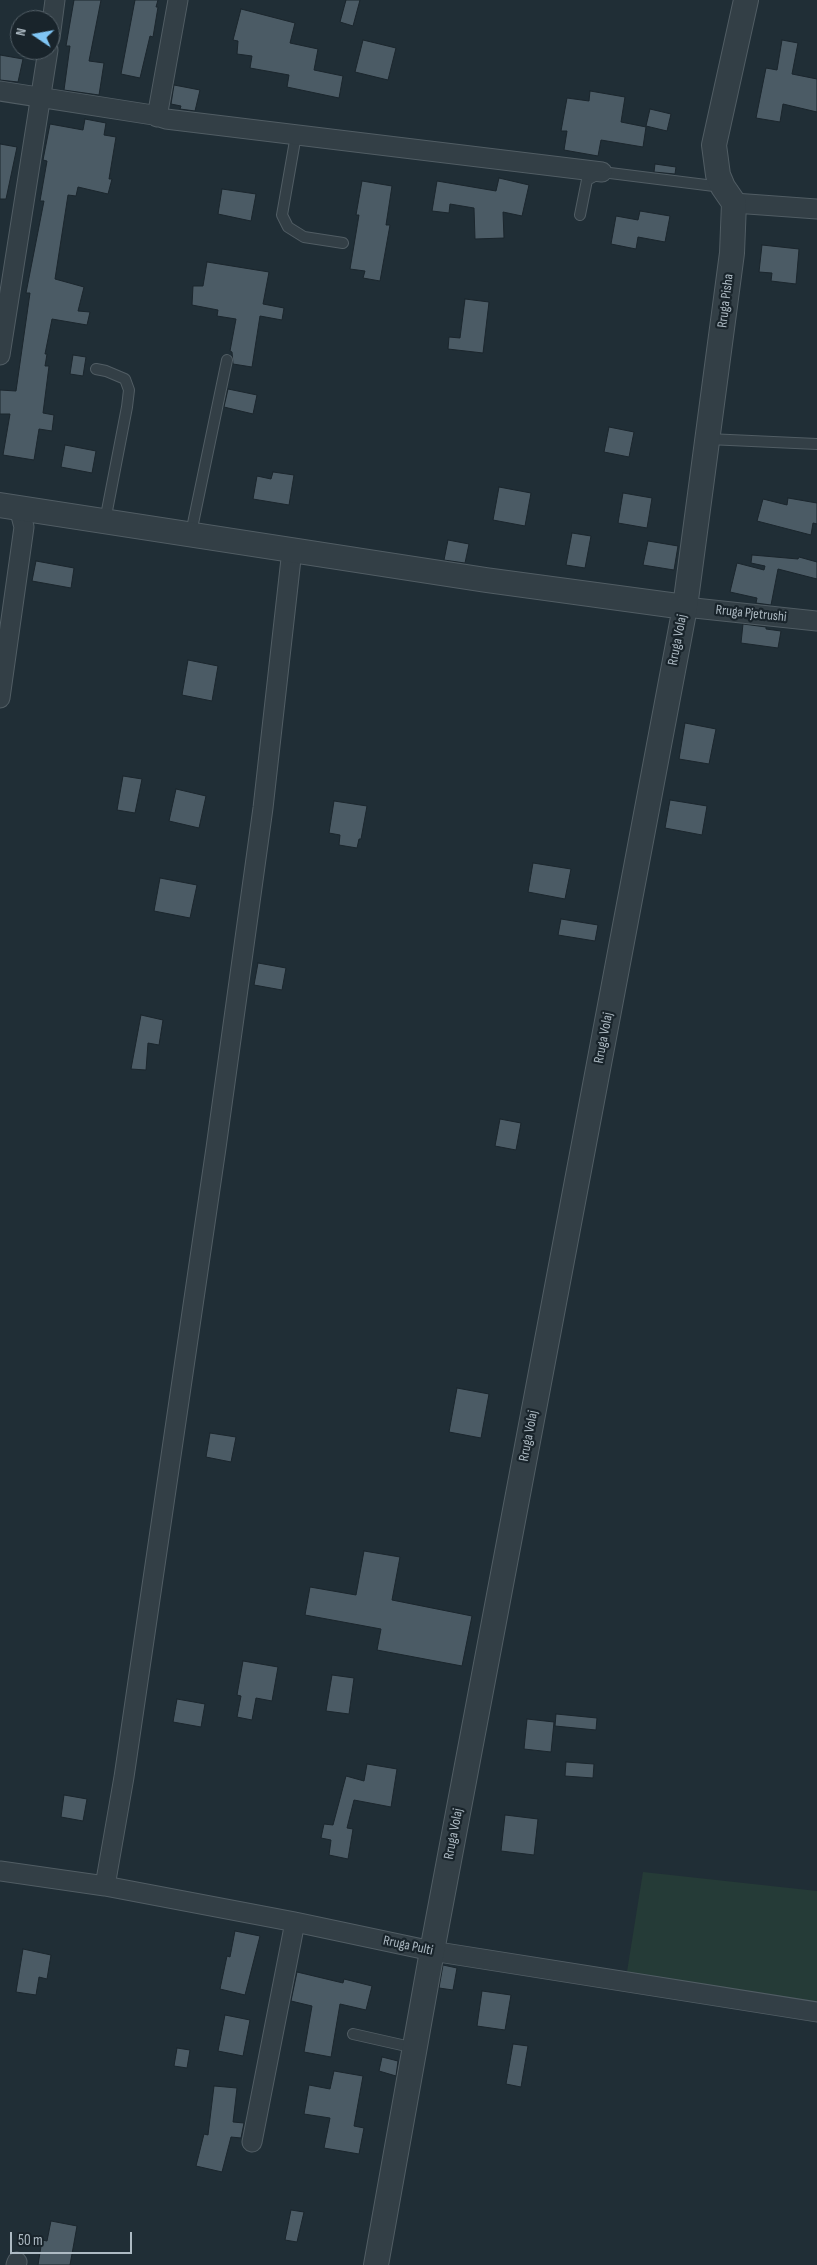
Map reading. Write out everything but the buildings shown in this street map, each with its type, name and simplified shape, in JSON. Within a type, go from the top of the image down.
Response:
[{"type":"street","points":[[157,117],[178,0]]},
{"type":"street","name":"Rruga Pisha","points":[[685,607],[732,252],[728,195],[718,175],[714,145],[746,0]]},
{"type":"street","points":[[0,355],[47,60]]},
{"type":"street","points":[[0,91],[166,120],[602,172]]},
{"type":"street","points":[[728,195],[817,209]]},
{"type":"street","points":[[10,507],[191,533],[486,580],[685,607]]},
{"type":"street","points":[[0,698],[24,527],[10,507]]},
{"type":"street","points":[[105,1886],[125,1767],[222,1110],[263,808],[292,550]]},
{"type":"street","name":"Rruga Pjetrushi","points":[[685,607],[817,620]]},
{"type":"street","name":"Rruga Volaj","points":[[376,2265],[432,1951],[685,607]]},
{"type":"street","name":"Rruga Pulti","points":[[0,1871],[105,1886],[295,1922],[432,1951],[817,2012]]},
{"type":"street","points":[[252,2142],[295,1922]]},
{"type":"lane","points":[[296,135],[282,215],[288,227],[304,237],[343,243]]},
{"type":"lane","points":[[580,215],[587,180],[602,172],[728,195]]},
{"type":"lane","points":[[191,533],[227,360]]},
{"type":"lane","points":[[96,370],[106,371],[125,379],[129,390],[128,407],[105,522]]},
{"type":"lane","points":[[708,439],[817,444]]},
{"type":"lane","points":[[353,2034],[415,2048]]},
{"type":"green space","points":[[643,1872],[817,1891],[817,2008],[626,1978]]}]
